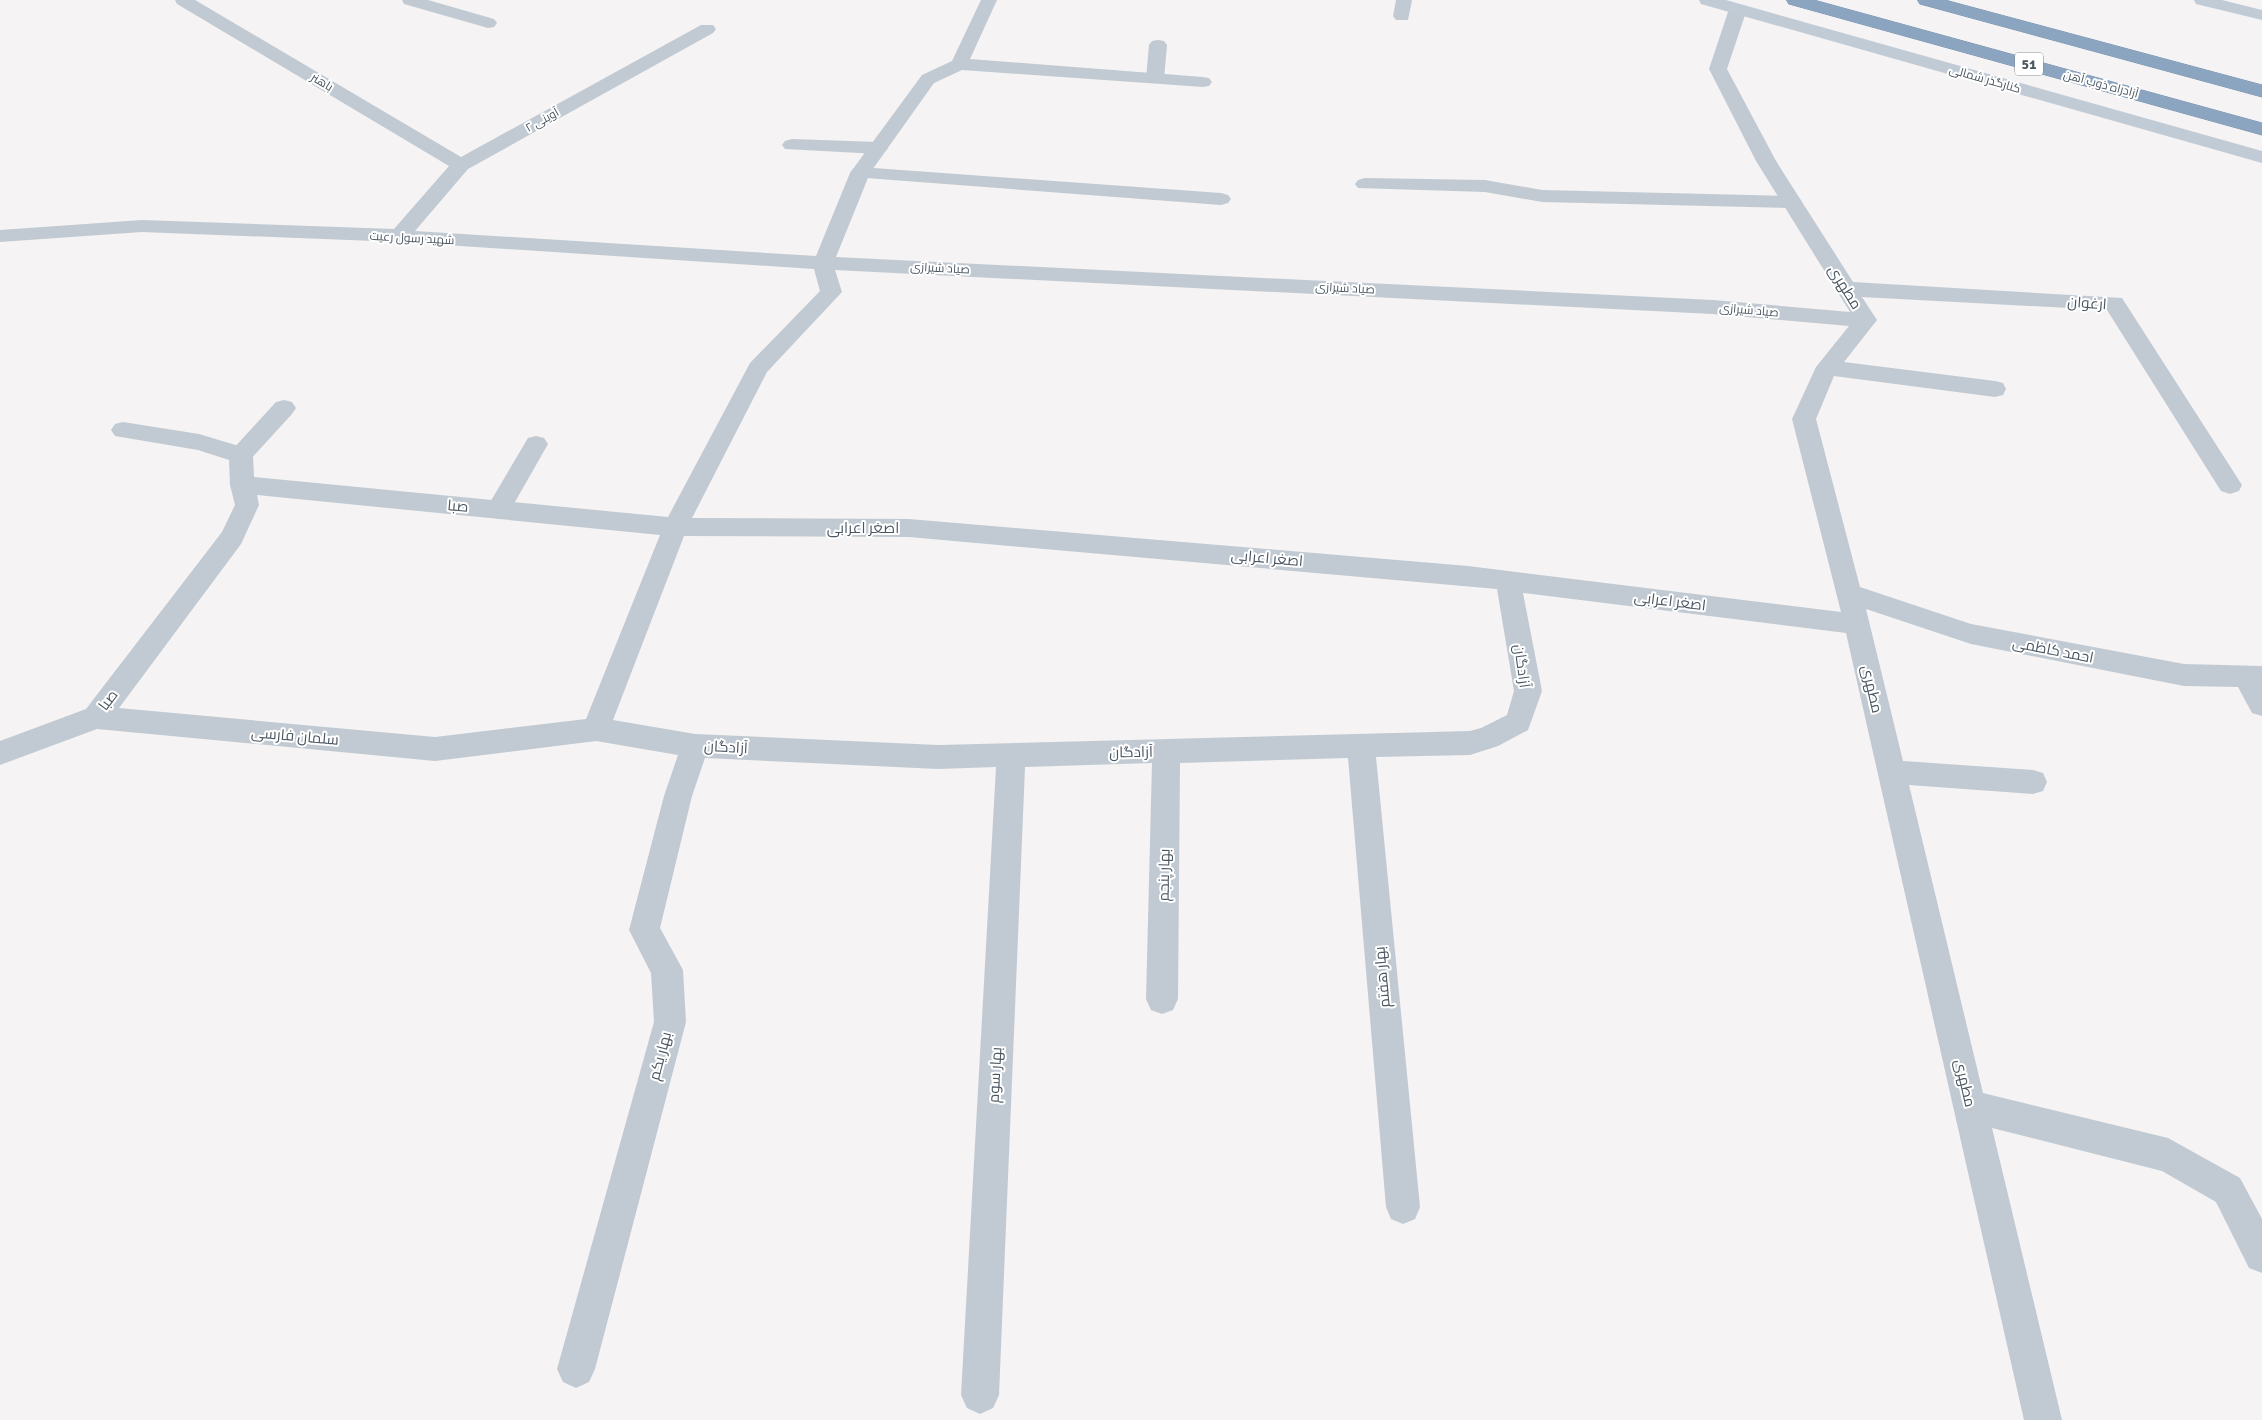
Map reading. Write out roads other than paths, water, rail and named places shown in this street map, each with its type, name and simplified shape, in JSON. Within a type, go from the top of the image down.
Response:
[{"type":"highway","name":"آزادراه ذوب آهن","points":[[1795,0],[2262,129]]},
{"type":"highway","name":"51","points":[[1926,0],[2262,91]]},
{"type":"main road","name":"کنارگذر شمالی","points":[[1707,0],[2262,157]]},
{"type":"main road","points":[[2202,0],[2262,16]]},
{"type":"street","name":"باهنر","points":[[182,0],[462,164]]},
{"type":"street","points":[[410,0],[488,23]]},
{"type":"street","points":[[959,64],[982,0]]},
{"type":"street","name":"مطهری","points":[[1738,9],[1718,69],[1766,161],[1866,320],[1827,367],[1804,420],[1857,624],[2044,1420]]},
{"type":"street","name":"آوینی ۲","points":[[399,236],[462,164],[707,29]]},
{"type":"street","points":[[1155,78],[1158,45]]},
{"type":"street","points":[[596,728],[675,527],[758,368],[831,292],[823,263],[860,173],[928,79],[959,64],[1203,82]]},
{"type":"street","points":[[792,145],[878,148]]},
{"type":"street","points":[[860,173],[1221,199]]},
{"type":"street","points":[[1365,184],[1485,186],[1542,196],[1792,202]]},
{"type":"street","name":"شهید رسول رعیت","points":[[0,236],[142,226],[399,236],[823,263]]},
{"type":"street","name":"صیاد شیرازی","points":[[823,263],[1713,307],[1866,320]]},
{"type":"street","name":"ارغوان","points":[[1846,289],[2114,303],[2230,485]]},
{"type":"street","points":[[1827,367],[1995,389]]},
{"type":"street","points":[[123,430],[199,442],[242,455],[284,408]]},
{"type":"street","points":[[498,510],[536,444]]},
{"type":"street","name":"صبا","points":[[96,717],[232,537],[247,505],[242,485],[242,455]]},
{"type":"street","name":"صبا","points":[[242,485],[675,527]]},
{"type":"street","name":"اصغر اعرابی","points":[[675,527],[909,528],[1508,581],[1857,624]]},
{"type":"street","name":"آزادگان","points":[[596,728],[695,746],[938,757],[1470,743],[1488,738],[1518,722],[1528,691],[1508,581]]},
{"type":"street","name":"احمد کاظمی","points":[[1849,593],[1971,634],[2184,675],[2254,677]]},
{"type":"street","points":[[2254,677],[2262,705]]},
{"type":"street","name":"سلمان فارسی","points":[[0,753],[96,717],[435,749],[596,728]]},
{"type":"street","name":"بهار یکم","points":[[576,1369],[670,1022],[667,970],[644,930],[678,796],[695,746]]},
{"type":"street","name":"بهار هفتم","points":[[1361,746],[1403,1207]]},
{"type":"street","name":"بهار پنجم","points":[[1162,999],[1166,751]]},
{"type":"street","name":"بهار سوم","points":[[980,1395],[1010,755]]},
{"type":"street","points":[[1892,772],[2033,782]]},
{"type":"street","points":[[1970,1106],[2168,1155],[2228,1190],[2262,1254]]}]
